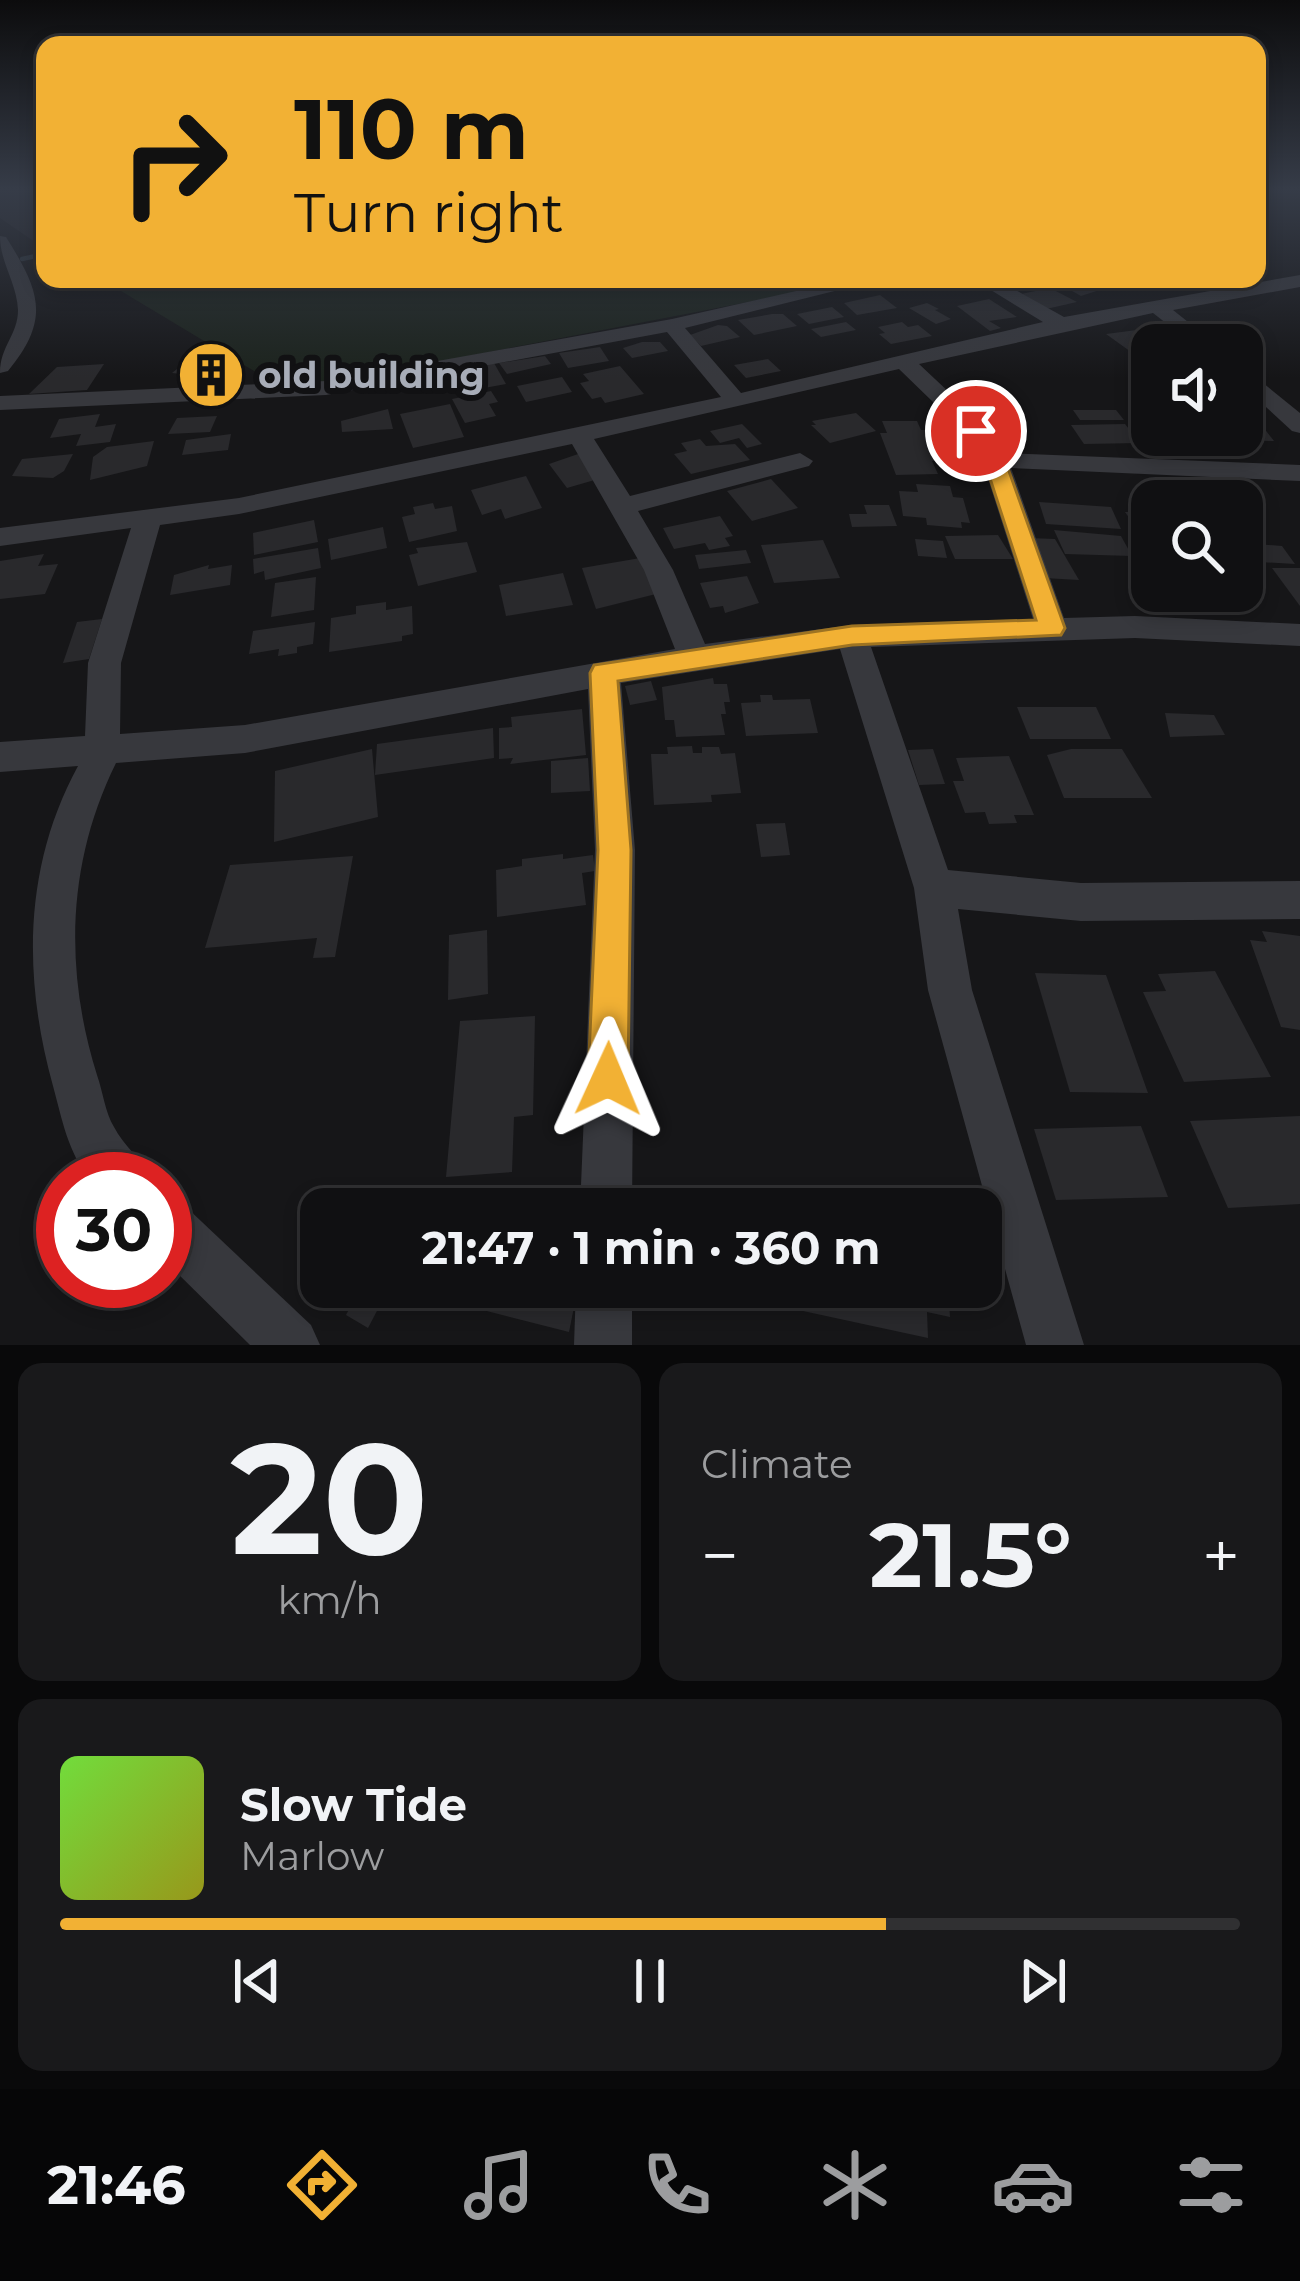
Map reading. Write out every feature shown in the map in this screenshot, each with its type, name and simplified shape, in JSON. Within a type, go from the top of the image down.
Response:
[{"type":"street","points":[[3,360],[32,316],[5,253]]},
{"type":"street","points":[[1266,286],[1300,280]]},
{"type":"street","points":[[0,403],[326,388],[672,325],[834,288]]},
{"type":"street","points":[[998,288],[1060,324]]},
{"type":"street","points":[[0,537],[261,501],[736,401],[1060,324],[1254,288]]},
{"type":"street","points":[[1155,305],[1180,324]]},
{"type":"street","points":[[672,325],[736,401]]},
{"type":"street","points":[[903,361],[976,431],[995,460],[1052,628]]},
{"type":"street","points":[[1263,392],[1300,426]]},
{"type":"street","points":[[579,435],[679,607],[694,658]]},
{"type":"street","points":[[995,460],[1300,473]]},
{"type":"street","points":[[624,506],[800,461]]},
{"type":"street","points":[[102,1152],[68,1061],[50,949],[61,851],[82,788],[105,750],[97,718],[100,682],[148,518]]},
{"type":"street","points":[[0,757],[244,739],[604,673],[852,636],[1052,628],[1300,635]]},
{"type":"street","points":[[852,636],[934,888],[950,990],[1054,1345]]},
{"type":"street","points":[[604,673],[614,850],[606,1188]]},
{"type":"street","points":[[934,888],[1081,902],[1300,900]]},
{"type":"street","points":[[192,1250],[291,1345]]},
{"type":"street","points":[[603,1345],[604,1308]]},
{"type":"shaded area","points":[[116,288],[821,288],[333,382],[272,382]]},
{"type":"building","points":[[1050,288],[1077,302],[1046,309],[1021,294]]},
{"type":"building","points":[[1067,288],[1106,288],[1081,296]]},
{"type":"building","points":[[880,295],[897,308],[857,315],[844,303]]},
{"type":"building","points":[[989,299],[1017,317],[989,321],[1001,328],[990,331],[957,306]]},
{"type":"building","points":[[927,303],[951,319],[936,324],[909,308]]},
{"type":"building","points":[[832,307],[844,317],[809,324],[797,314]]},
{"type":"building","points":[[783,314],[797,326],[754,335],[738,320]]},
{"type":"building","points":[[846,322],[856,330],[821,337],[811,329]]},
{"type":"building","points":[[902,322],[908,327],[918,325],[932,336],[891,344],[879,334],[885,333],[878,327]]},
{"type":"building","points":[[718,325],[740,337],[701,346],[690,335]]},
{"type":"building","points":[[1131,331],[1131,352],[1106,334]]},
{"type":"building","points":[[660,342],[668,351],[632,358],[623,348]]},
{"type":"building","points":[[600,347],[609,361],[568,368],[559,353]]},
{"type":"building","points":[[545,356],[551,364],[507,374],[499,363]]},
{"type":"building","points":[[768,359],[781,371],[746,378],[734,365]]},
{"type":"building","points":[[494,363],[506,384],[484,388],[473,367]]},
{"type":"building","points":[[104,364],[87,390],[29,394],[57,367]]},
{"type":"building","name":"old building","points":[[182,365],[222,369],[215,374],[236,376],[227,385],[205,383],[212,377],[172,373]]},
{"type":"building","points":[[620,366],[644,394],[605,403],[601,397],[592,399],[580,383],[589,381],[583,374]]},
{"type":"building","points":[[562,377],[572,392],[526,402],[517,386]]},
{"type":"building","points":[[491,391],[498,402],[489,404],[496,416],[465,423],[452,399]]},
{"type":"building","points":[[450,404],[464,437],[413,448],[400,414]]},
{"type":"building","points":[[388,409],[393,429],[342,432],[341,421]]},
{"type":"building","points":[[1073,410],[1116,410],[1124,420],[1080,420]]},
{"type":"building","points":[[856,413],[876,431],[830,443],[811,425],[816,425],[812,421]]},
{"type":"building","points":[[100,414],[95,427],[116,424],[110,442],[76,446],[81,434],[50,438],[59,419]]},
{"type":"building","points":[[217,416],[210,432],[168,434],[177,418]]},
{"type":"building","points":[[882,421],[917,421],[921,430],[932,430],[946,461],[932,461],[938,474],[896,475],[880,433],[887,433]]},
{"type":"building","points":[[742,424],[762,444],[747,448],[739,438],[720,443],[710,431]]},
{"type":"building","points":[[1125,424],[1131,443],[1084,444],[1071,425]]},
{"type":"building","points":[[231,434],[228,450],[182,455],[186,440]]},
{"type":"building","points":[[700,439],[706,446],[735,444],[750,460],[691,474],[674,454],[687,451],[681,443]]},
{"type":"building","points":[[154,441],[147,466],[90,480],[93,457],[107,447]]},
{"type":"building","points":[[581,453],[598,479],[567,488],[549,464]]},
{"type":"building","points":[[73,454],[64,471],[53,478],[12,476],[22,459]]},
{"type":"building","points":[[526,476],[542,508],[505,519],[501,509],[482,515],[471,490]]},
{"type":"building","points":[[771,479],[798,508],[752,521],[727,491]]},
{"type":"building","points":[[916,484],[950,486],[953,497],[963,498],[970,523],[961,522],[962,528],[927,525],[926,518],[903,516],[899,491],[918,492]]},
{"type":"building","points":[[1039,502],[1111,507],[1121,529],[1046,524]]},
{"type":"building","points":[[433,503],[435,509],[452,506],[457,531],[409,542],[402,517],[415,514],[413,507]]},
{"type":"building","points":[[864,505],[889,505],[897,526],[852,527],[849,514],[867,514]]},
{"type":"building","points":[[720,516],[733,536],[725,538],[730,546],[709,550],[705,543],[674,549],[663,528]]},
{"type":"building","points":[[314,520],[318,542],[254,555],[253,533]]},
{"type":"building","points":[[383,527],[387,548],[331,560],[328,539]]},
{"type":"building","points":[[1054,530],[1121,536],[1131,556],[1065,554]]},
{"type":"building","points":[[998,535],[1013,559],[955,559],[945,536]]},
{"type":"building","points":[[1029,538],[1055,539],[1079,580],[1044,578]]},
{"type":"building","points":[[915,539],[943,541],[947,558],[918,556]]},
{"type":"building","points":[[823,540],[840,578],[774,583],[761,545]]},
{"type":"building","points":[[467,542],[477,572],[418,586],[409,555],[418,553],[416,548]]},
{"type":"building","points":[[1263,545],[1282,546],[1295,564],[1263,562]]},
{"type":"building","points":[[318,548],[321,568],[265,580],[264,571],[254,574],[253,559]]},
{"type":"building","points":[[746,550],[751,563],[699,569],[695,555]]},
{"type":"building","points":[[44,554],[38,566],[58,564],[45,594],[0,599],[0,561]]},
{"type":"building","points":[[652,556],[656,594],[596,609],[582,568]]},
{"type":"building","points":[[209,565],[208,569],[232,565],[230,585],[170,595],[174,575]]},
{"type":"building","points":[[1272,568],[1300,568],[1300,606]]},
{"type":"building","points":[[563,573],[573,605],[506,616],[499,585]]},
{"type":"building","points":[[747,576],[759,603],[725,613],[723,606],[710,608],[700,583]]},
{"type":"building","points":[[316,577],[314,610],[271,617],[275,583]]},
{"type":"building","points":[[386,602],[386,610],[412,606],[413,634],[402,636],[402,641],[329,652],[331,618],[356,614],[356,606]]},
{"type":"building","points":[[102,619],[89,659],[63,663],[77,622]]},
{"type":"building","points":[[315,622],[313,644],[297,647],[297,653],[278,656],[279,649],[249,654],[253,631]]},
{"type":"building","points":[[713,678],[714,684],[727,684],[730,702],[724,702],[726,714],[721,714],[725,735],[676,737],[674,720],[665,720],[662,687]]},
{"type":"building","points":[[651,681],[657,700],[630,705],[625,686]]},
{"type":"building","points":[[760,695],[772,695],[773,700],[810,699],[818,733],[746,736],[741,703],[761,702]]},
{"type":"building","points":[[1017,707],[1096,707],[1111,739],[1030,739]]},
{"type":"building","points":[[582,709],[586,755],[510,764],[513,758],[499,759],[499,728],[512,727],[511,717]]},
{"type":"building","points":[[1165,713],[1214,715],[1225,735],[1170,737]]},
{"type":"building","points":[[493,728],[494,758],[375,775],[377,744]]},
{"type":"building","points":[[692,746],[693,753],[702,753],[702,747],[719,747],[721,754],[735,753],[741,793],[711,795],[712,802],[654,805],[651,754],[668,754],[667,747]]},
{"type":"building","points":[[372,749],[378,817],[274,842],[275,771]]},
{"type":"building","points":[[933,749],[945,784],[919,785],[908,750]]},
{"type":"building","points":[[1071,749],[1122,749],[1152,798],[1064,798],[1047,755]]},
{"type":"building","points":[[1009,756],[1034,815],[1014,815],[1017,823],[989,824],[985,812],[965,813],[953,781],[964,781],[956,758]]},
{"type":"building","points":[[588,758],[590,791],[551,793],[551,761]]},
{"type":"building","points":[[785,823],[790,855],[761,857],[756,824]]},
{"type":"building","points":[[563,854],[563,859],[593,855],[595,871],[582,873],[586,905],[497,917],[496,870],[522,866],[522,859]]},
{"type":"building","points":[[353,856],[335,957],[313,958],[317,938],[205,948],[230,865]]},
{"type":"building","points":[[487,930],[488,994],[448,1000],[449,935]]},
{"type":"building","points":[[1262,931],[1300,936],[1300,1030],[1281,1027],[1250,940],[1267,942]]},
{"type":"building","points":[[1215,971],[1271,1077],[1184,1082],[1143,992],[1166,991],[1158,974]]},
{"type":"building","points":[[1035,973],[1106,975],[1148,1093],[1070,1092]]},
{"type":"building","points":[[535,1016],[533,1115],[514,1117],[512,1172],[446,1177],[460,1021]]},
{"type":"building","points":[[1300,1116],[1300,1204],[1228,1208],[1190,1121]]},
{"type":"building","points":[[1141,1126],[1168,1197],[1056,1200],[1034,1129]]},
{"type":"building","points":[[350,1308],[378,1308],[368,1328],[346,1315]]},
{"type":"building","points":[[479,1308],[574,1308],[569,1332]]},
{"type":"building","points":[[949,1308],[950,1317],[927,1312],[928,1338],[803,1311]]},
{"type":"waterway","points":[[22,259],[36,256]]},
{"type":"place","name":"old building","points":[[211,375]]},
{"type":"route","points":[[608,1079],[614,850],[604,673],[852,636],[1052,628],[995,460],[976,431]]}]
